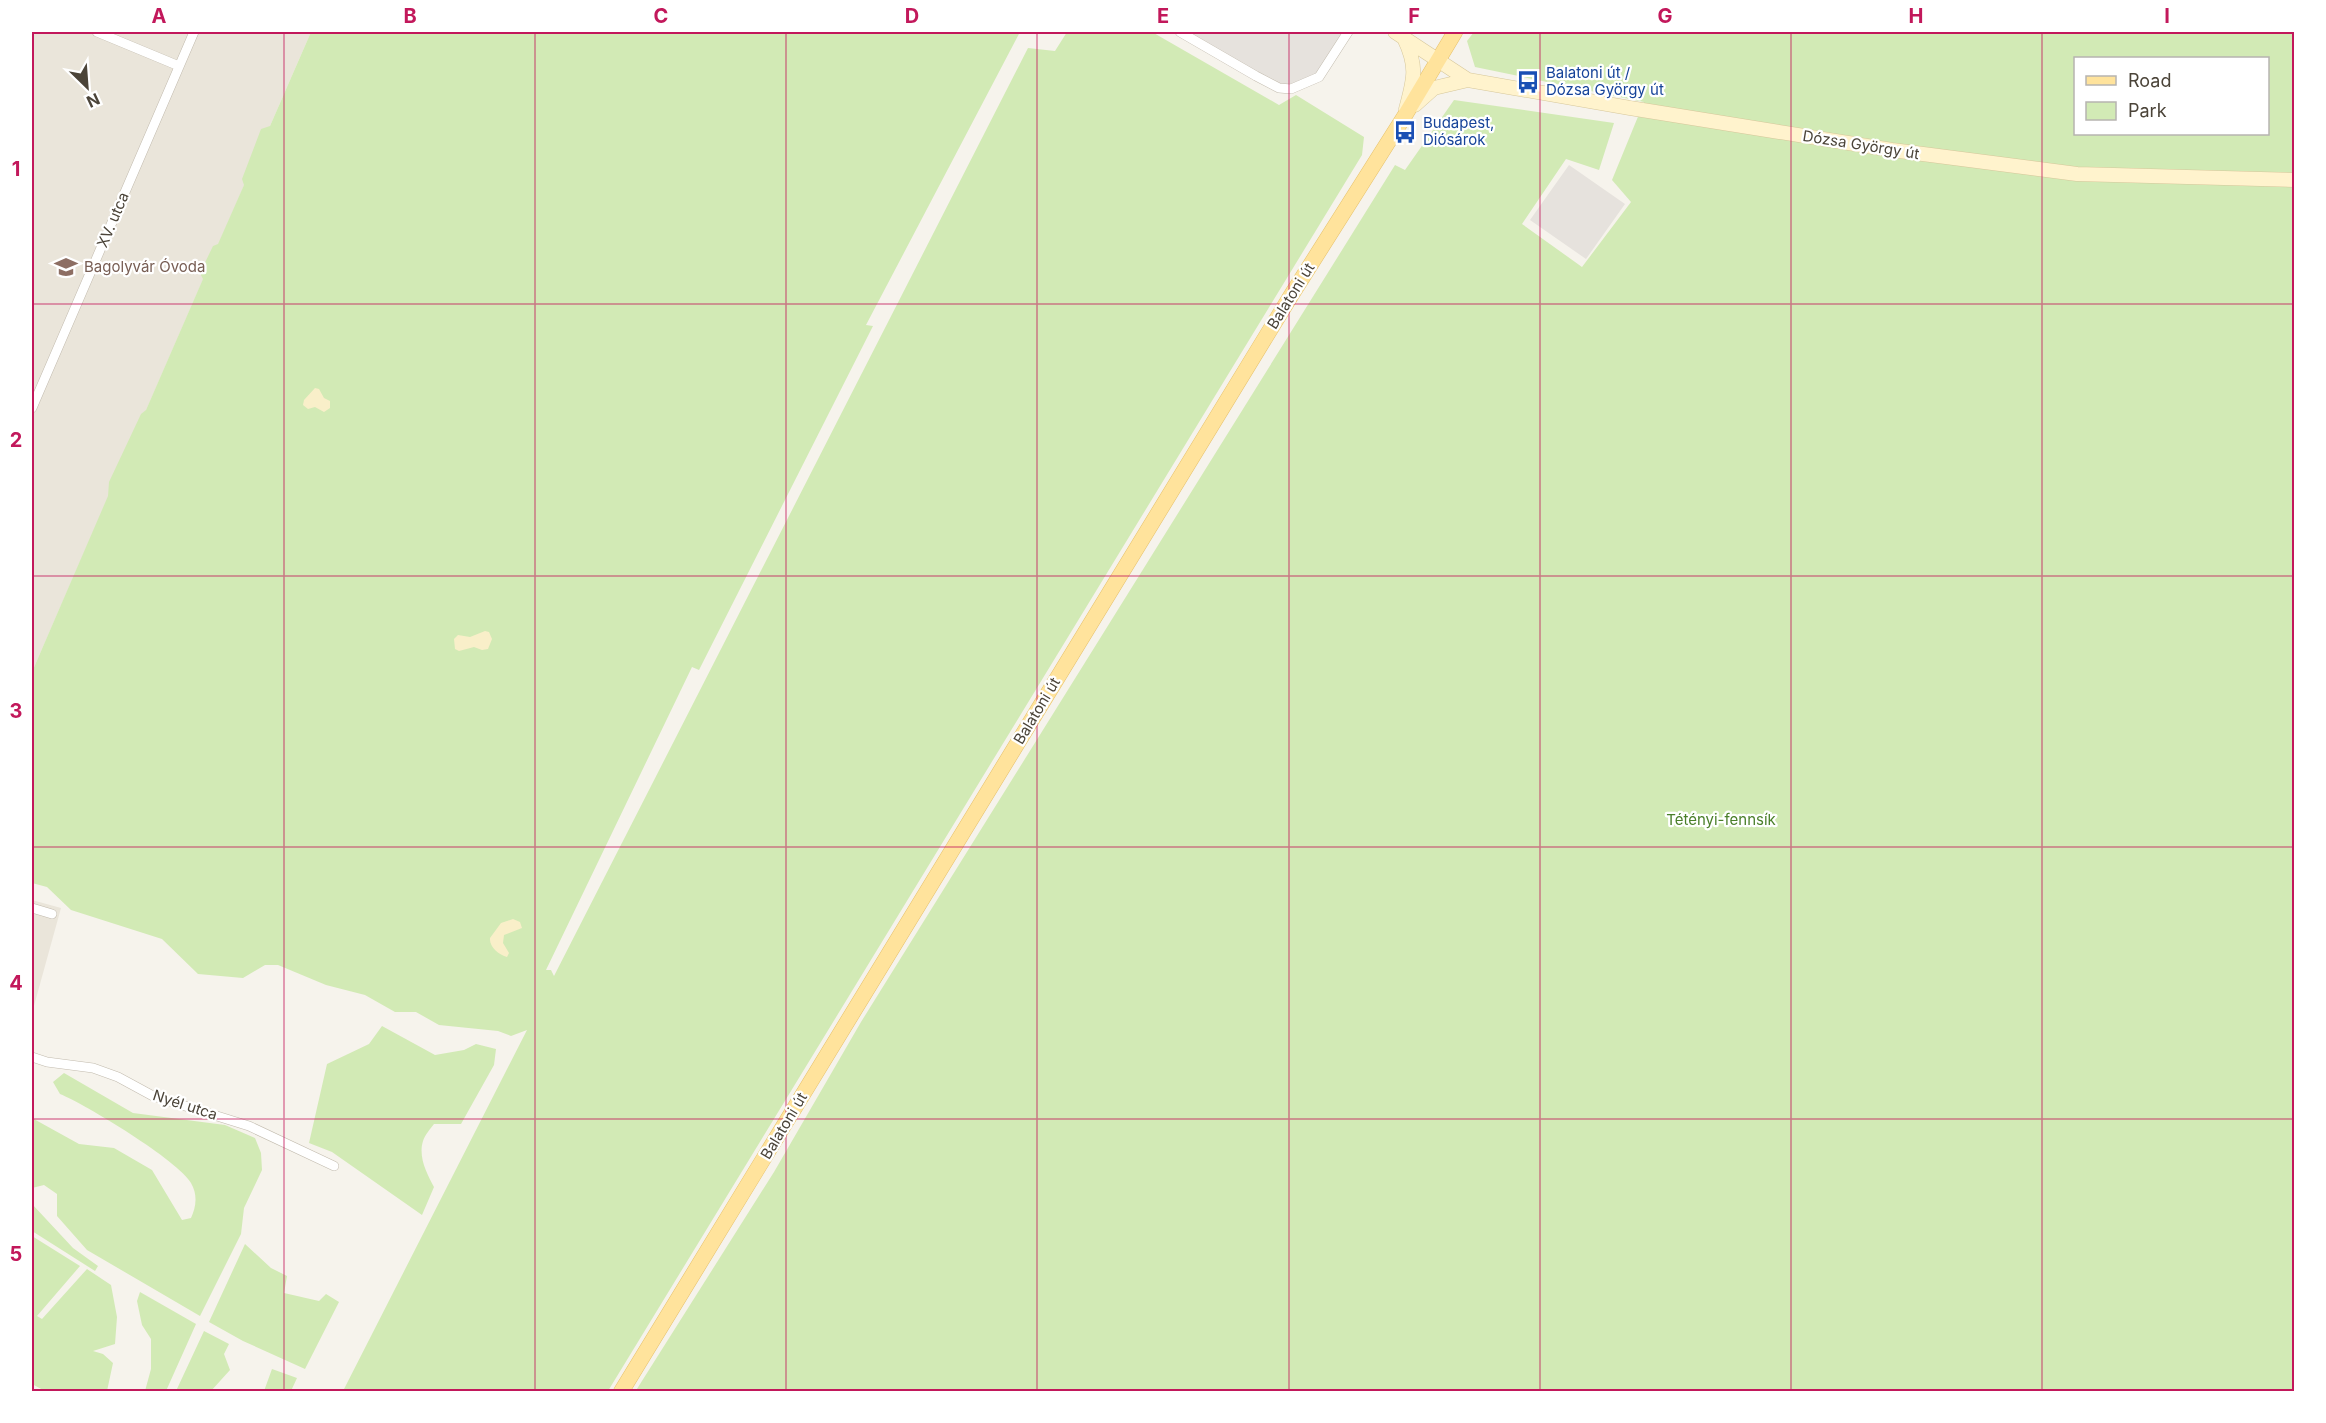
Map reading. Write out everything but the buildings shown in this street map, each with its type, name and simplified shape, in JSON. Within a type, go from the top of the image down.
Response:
[{"type":"main road","name":"Balatoni út","points":[[621,1392],[1279,315],[1455,32]]},
{"type":"street","points":[[97,32],[179,66]]},
{"type":"street","name":"XV. utca","points":[[32,408],[194,32]]},
{"type":"street","points":[[1180,32],[1279,88],[1291,89],[1318,77],[1348,32]]},
{"type":"street","points":[[1399,34],[1412,55],[1413,63],[1412,87],[1404,117]]},
{"type":"street","name":"Dózsa György út","points":[[1399,34],[1468,80],[1892,150],[2077,174],[2295,180]]},
{"type":"street","points":[[1404,117],[1434,88],[1468,80]]},
{"type":"street","points":[[32,909],[52,914]]},
{"type":"street","name":"Nyél utca","points":[[32,1057],[47,1062],[93,1068],[110,1074],[153,1096],[249,1126],[334,1166]]},
{"type":"shaded area","points":[[32,32],[311,32],[32,672]]},
{"type":"shaded area","points":[[1181,32],[1348,32],[1319,77],[1279,88]]},
{"type":"shaded area","points":[[1569,165],[1625,204],[1586,259],[1530,220]]},
{"type":"shaded area","points":[[32,900],[61,908],[32,1013]]},
{"type":"green space","points":[[311,32],[1020,32],[866,325],[873,326],[699,670],[692,667],[546,970],[551,970],[554,976],[1028,48],[1055,51],[1067,32],[1152,32],[1279,105],[1296,95],[1364,137],[1362,155],[608,1391],[343,1391],[527,1030],[511,1036],[498,1031],[439,1025],[416,1012],[395,1012],[365,995],[326,985],[278,965],[265,965],[243,978],[198,974],[162,939],[71,910],[47,887],[32,883],[32,672],[108,496],[109,482],[141,414],[146,410],[203,279],[200,273],[213,246],[218,244],[244,185],[242,179],[261,129],[270,126]]},
{"type":"green space","name":"Tétényi-fennsík","points":[[1474,32],[2294,32],[2294,1391],[635,1392],[774,1172],[861,1022],[1395,165],[1405,170],[1454,100],[1614,123],[1599,170],[1566,159],[1522,224],[1582,267],[1631,202],[1612,180],[1644,102],[1475,67],[1467,41]]},
{"type":"green space","points":[[382,1026],[435,1055],[464,1050],[476,1044],[496,1049],[494,1065],[461,1124],[434,1124],[424,1139],[422,1159],[434,1187],[422,1215],[332,1152],[309,1143],[327,1064],[369,1044]]},
{"type":"green space","points":[[64,1073],[133,1113],[225,1125],[255,1138],[261,1153],[262,1170],[244,1208],[241,1234],[200,1316],[87,1250],[57,1216],[57,1194],[44,1185],[32,1188],[32,1118],[79,1144],[114,1148],[152,1170],[182,1220],[191,1218],[194,1210],[196,1201],[193,1187],[183,1173],[151,1148],[109,1121],[60,1094],[53,1082]]},
{"type":"green space","points":[[32,1204],[73,1248],[98,1266],[95,1271],[32,1231]]},
{"type":"green space","points":[[32,1236],[80,1266],[37,1316],[42,1319],[87,1269],[111,1285],[117,1317],[115,1344],[93,1351],[103,1354],[113,1363],[107,1391],[45,1391],[32,1384]]},
{"type":"green space","points":[[245,1244],[271,1268],[287,1276],[284,1293],[319,1301],[326,1294],[339,1302],[305,1369],[243,1341],[209,1322]]},
{"type":"green space","points":[[140,1292],[196,1324],[166,1391],[145,1391],[151,1369],[151,1339],[142,1325],[137,1301]]},
{"type":"green space","points":[[204,1331],[229,1344],[224,1354],[230,1370],[211,1391],[176,1391]]},
{"type":"green space","points":[[272,1369],[297,1378],[291,1391],[264,1391]]},
{"type":"sand","points":[[315,388],[319,389],[324,398],[330,401],[330,408],[324,412],[315,407],[308,409],[303,405],[304,400]]},
{"type":"sand","points":[[485,631],[489,632],[492,639],[488,649],[482,650],[474,647],[459,651],[455,649],[454,639],[458,635],[470,637]]},
{"type":"sand","points":[[513,919],[520,922],[522,928],[504,935],[503,943],[509,953],[507,957],[495,950],[490,938],[501,923]]},
{"type":"place","name":"Balatoni út / Dózsa György út","points":[[1528,82]]},
{"type":"place","name":"Budapest, Diósárok","points":[[1405,132]]},
{"type":"place","name":"Bagolyvár Óvoda","points":[[66,267]]}]
